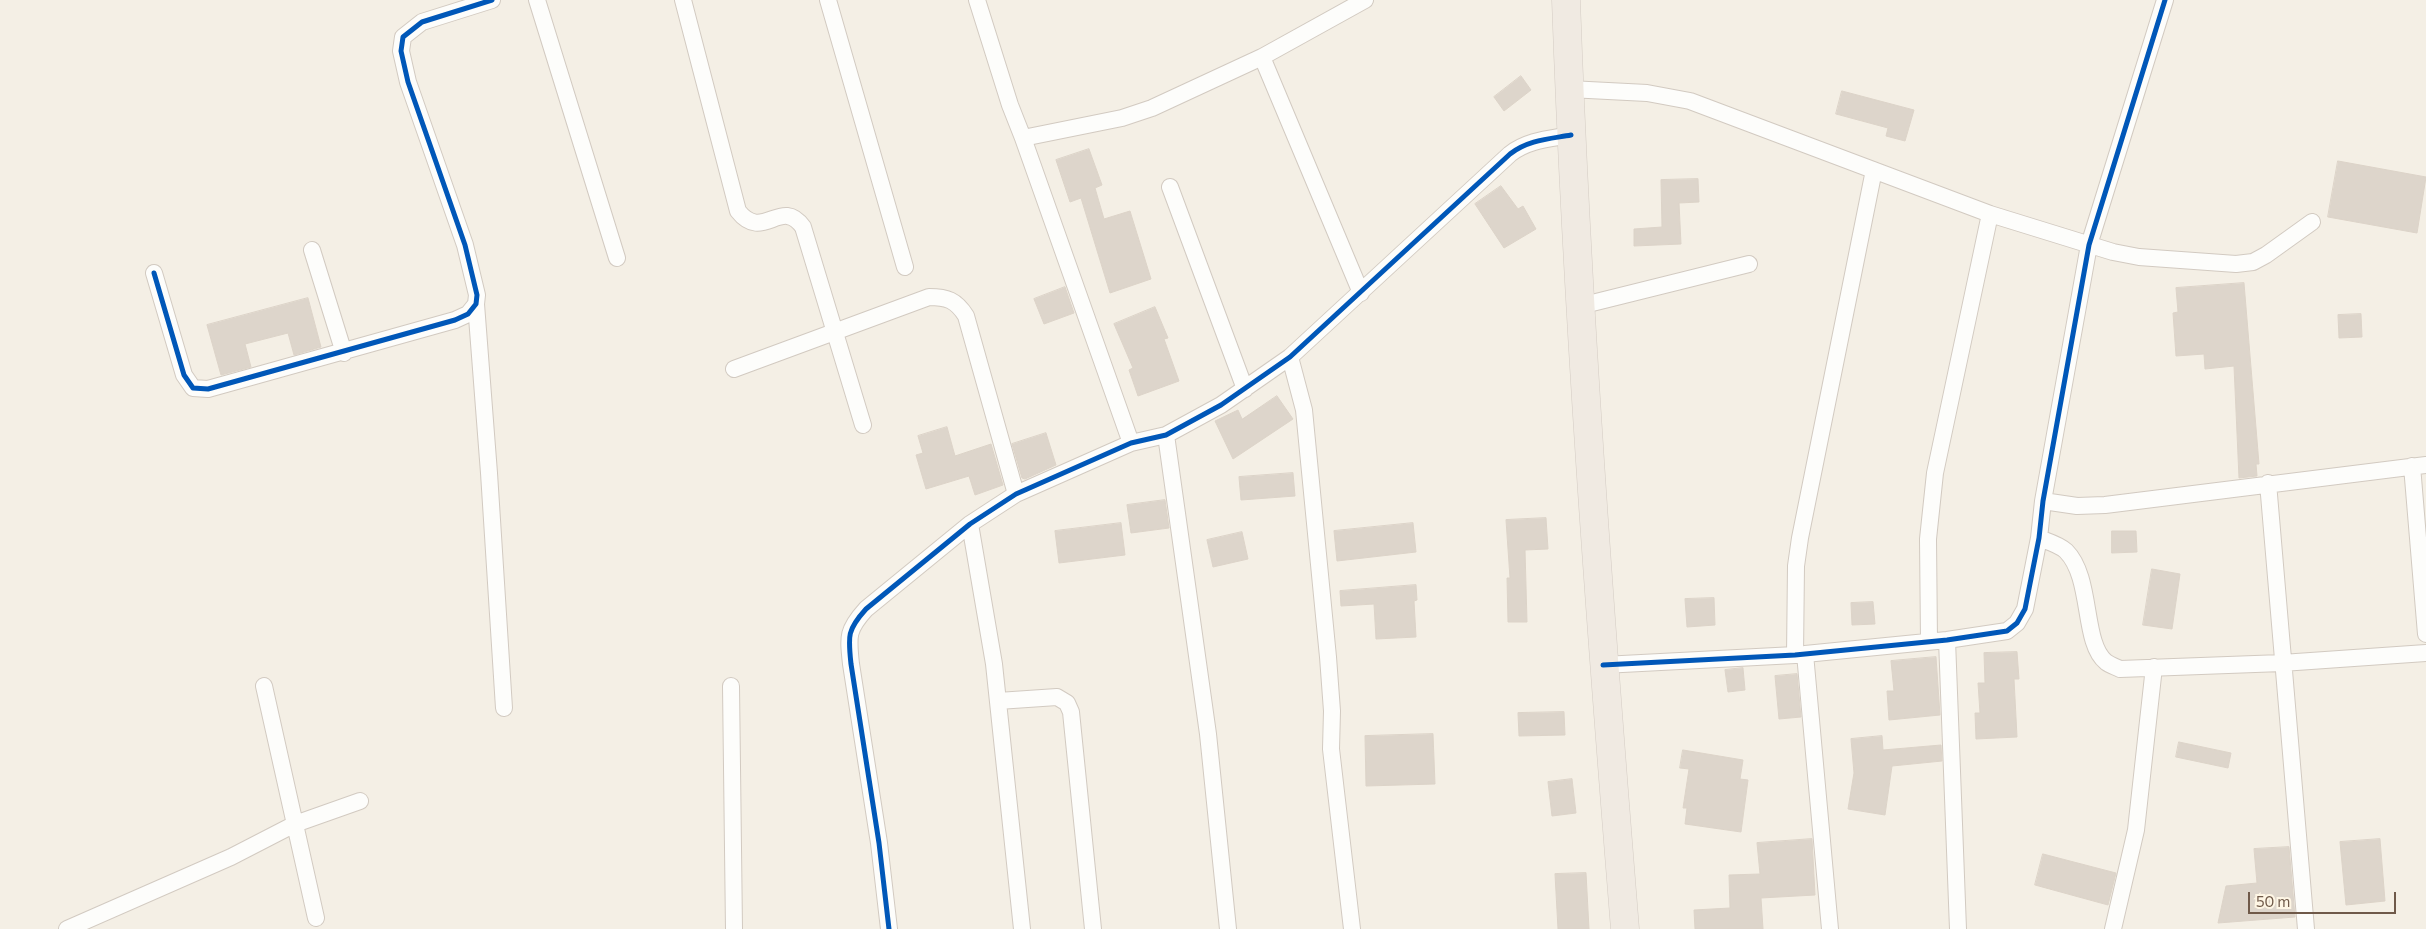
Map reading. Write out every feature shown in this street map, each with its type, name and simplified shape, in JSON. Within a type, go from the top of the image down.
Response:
[{"type":"highway","points":[[1566,0],[1580,306],[1603,665],[1625,929]]},
{"type":"street","points":[[492,0],[422,22],[404,37],[401,52],[408,82],[465,245],[477,295],[476,304],[490,473],[504,708]]},
{"type":"street","points":[[536,0],[617,258]]},
{"type":"street","points":[[683,0],[738,211],[752,223],[764,222],[783,215],[797,219],[803,227],[863,424]]},
{"type":"street","points":[[828,0],[905,267]]},
{"type":"street","points":[[977,0],[1010,105],[1024,138],[1131,443]]},
{"type":"street","points":[[1024,138],[1122,118],[1152,108],[1262,57],[1365,0]]},
{"type":"street","points":[[1603,665],[1800,654],[1929,642],[2007,630],[2016,623],[2025,609],[2039,538],[2043,501],[2089,245],[2165,0]]},
{"type":"street","points":[[1262,57],[1361,293]]},
{"type":"street","points":[[1569,89],[1648,92],[1690,101],[1990,214],[2089,245],[2139,257],[2236,264],[2252,262],[2266,256],[2312,222]]},
{"type":"street","points":[[889,929],[879,843],[851,664],[849,643],[852,625],[866,609],[970,524],[1016,494],[1131,443],[1166,435],[1245,389],[1290,358],[1519,147],[1534,141],[1571,135]]},
{"type":"street","points":[[1830,929],[1800,654],[1796,566],[1874,170]]},
{"type":"street","points":[[1170,187],[1245,389]]},
{"type":"street","points":[[1929,642],[1928,539],[1934,473],[1990,214]]},
{"type":"street","points":[[312,250],[344,353]]},
{"type":"street","points":[[1580,306],[1749,264]]},
{"type":"street","points":[[154,273],[184,375],[193,388],[208,389],[344,353],[455,320],[468,314],[476,304]]},
{"type":"street","points":[[734,369],[929,297],[945,297],[958,304],[966,316],[1016,494]]},
{"type":"street","points":[[1290,358],[1304,410],[1328,657],[1332,711],[1330,749],[1352,929]]},
{"type":"street","points":[[1166,435],[1213,772],[1228,929]]},
{"type":"street","points":[[2043,501],[2077,506],[2105,505],[2419,465],[2426,634]]},
{"type":"street","points":[[2268,483],[2306,929]]},
{"type":"street","points":[[970,524],[994,664],[1022,929]]},
{"type":"street","points":[[2039,538],[2066,550],[2074,561],[2081,577],[2096,649],[2106,662],[2120,669],[2282,663],[2426,653]]},
{"type":"street","points":[[1947,640],[1958,929]]},
{"type":"street","points":[[2113,929],[2136,830],[2154,667]]},
{"type":"street","points":[[264,686],[316,918]]},
{"type":"street","points":[[731,686],[734,929]]},
{"type":"street","points":[[998,701],[1057,697],[1067,703],[1070,712],[1093,929]]},
{"type":"street","points":[[67,929],[231,856],[295,824],[360,800]]},
{"type":"building","points":[[1521,76],[1531,90],[1504,111],[1494,97]]},
{"type":"building","points":[[1842,91],[1914,110],[1905,141],[1886,136],[1888,128],[1836,114]]},
{"type":"building","points":[[1089,149],[1102,185],[1095,188],[1104,219],[1130,211],[1151,279],[1110,293],[1081,198],[1070,202],[1056,160]]},
{"type":"building","points":[[2338,161],[2426,177],[2417,233],[2328,217]]},
{"type":"building","points":[[1698,179],[1699,202],[1679,203],[1681,244],[1634,246],[1634,229],[1662,227],[1661,180]]},
{"type":"building","points":[[1501,186],[1518,209],[1523,206],[1536,229],[1504,248],[1475,204]]},
{"type":"building","points":[[2244,283],[2259,464],[2256,464],[2257,476],[2239,478],[2234,366],[2205,369],[2204,354],[2176,356],[2173,313],[2178,312],[2176,288]]},
{"type":"building","points":[[1065,287],[1074,313],[1044,324],[1034,299]]},
{"type":"building","points":[[308,298],[321,347],[294,355],[288,333],[245,344],[251,367],[221,375],[207,325]]},
{"type":"building","points":[[1155,307],[1168,338],[1164,339],[1179,381],[1138,396],[1129,370],[1133,368],[1114,324]]},
{"type":"building","points":[[2361,314],[2362,337],[2339,338],[2338,315]]},
{"type":"building","points":[[1277,396],[1293,419],[1233,459],[1215,421],[1238,410],[1242,419]]},
{"type":"building","points":[[947,427],[955,456],[991,444],[1003,485],[975,495],[969,476],[926,489],[916,455],[923,453],[918,436]]},
{"type":"building","points":[[1046,433],[1056,465],[1025,479],[1022,478],[1012,444]]},
{"type":"building","points":[[1293,473],[1295,496],[1241,500],[1239,477]]},
{"type":"building","points":[[1165,500],[1169,528],[1131,533],[1127,505]]},
{"type":"building","points":[[1546,518],[1548,549],[1525,550],[1527,622],[1508,622],[1507,578],[1510,578],[1506,520]]},
{"type":"building","points":[[1121,523],[1125,555],[1059,563],[1055,531]]},
{"type":"building","points":[[1413,523],[1416,552],[1337,561],[1334,531]]},
{"type":"building","points":[[2112,531],[2136,531],[2137,552],[2112,553]]},
{"type":"building","points":[[1242,532],[1248,559],[1213,567],[1207,540]]},
{"type":"building","points":[[2152,569],[2180,574],[2172,629],[2143,625]]},
{"type":"building","points":[[1416,585],[1417,600],[1414,601],[1416,637],[1376,639],[1374,604],[1341,606],[1340,591]]},
{"type":"building","points":[[1714,598],[1715,625],[1687,627],[1685,599]]},
{"type":"building","points":[[1873,602],[1875,624],[1852,625],[1851,603]]},
{"type":"building","points":[[2017,652],[2019,679],[2014,679],[2017,737],[1976,739],[1975,713],[1980,713],[1978,683],[1985,683],[1984,653]]},
{"type":"building","points":[[1936,657],[1940,715],[1889,720],[1887,691],[1894,691],[1891,661]]},
{"type":"building","points":[[1743,668],[1745,690],[1728,692],[1725,670]]},
{"type":"building","points":[[1797,674],[1801,717],[1779,719],[1775,676]]},
{"type":"building","points":[[1564,712],[1565,735],[1519,736],[1518,713]]},
{"type":"building","points":[[1433,734],[1435,784],[1366,786],[1365,736]]},
{"type":"building","points":[[1882,736],[1883,750],[1941,745],[1942,761],[1892,766],[1885,815],[1848,809],[1854,773],[1851,739]]},
{"type":"building","points":[[2179,742],[2231,753],[2228,768],[2176,757]]},
{"type":"building","points":[[1683,750],[1743,760],[1740,779],[1748,780],[1741,832],[1685,824],[1687,808],[1683,808],[1689,769],[1680,768]]},
{"type":"building","points":[[1572,779],[1576,813],[1552,816],[1548,782]]},
{"type":"building","points":[[1812,839],[1815,895],[1761,898],[1763,929],[1695,929],[1694,910],[1730,908],[1729,875],[1760,874],[1757,843]]},
{"type":"building","points":[[2380,839],[2385,901],[2346,905],[2340,842]]},
{"type":"building","points":[[2289,847],[2295,917],[2218,923],[2226,886],[2257,883],[2254,849]]},
{"type":"building","points":[[2043,854],[2116,873],[2108,905],[2035,885]]},
{"type":"building","points":[[1586,873],[1589,929],[1558,929],[1555,874]]},
{"type":"cycle path","points":[[154,273],[184,375],[193,388],[208,389],[455,320],[468,314],[476,304],[477,295],[465,245],[408,82],[401,51],[403,37],[422,22],[492,0]]},
{"type":"cycle path","points":[[1603,665],[1795,655],[1947,640],[2007,631],[2017,623],[2025,609],[2039,538],[2043,501],[2089,245],[2165,0]]},
{"type":"cycle path","points":[[889,929],[879,843],[850,654],[849,640],[852,628],[866,609],[970,524],[1016,494],[1131,443],[1166,435],[1221,405],[1290,357],[1510,154],[1531,143],[1571,135]]}]
